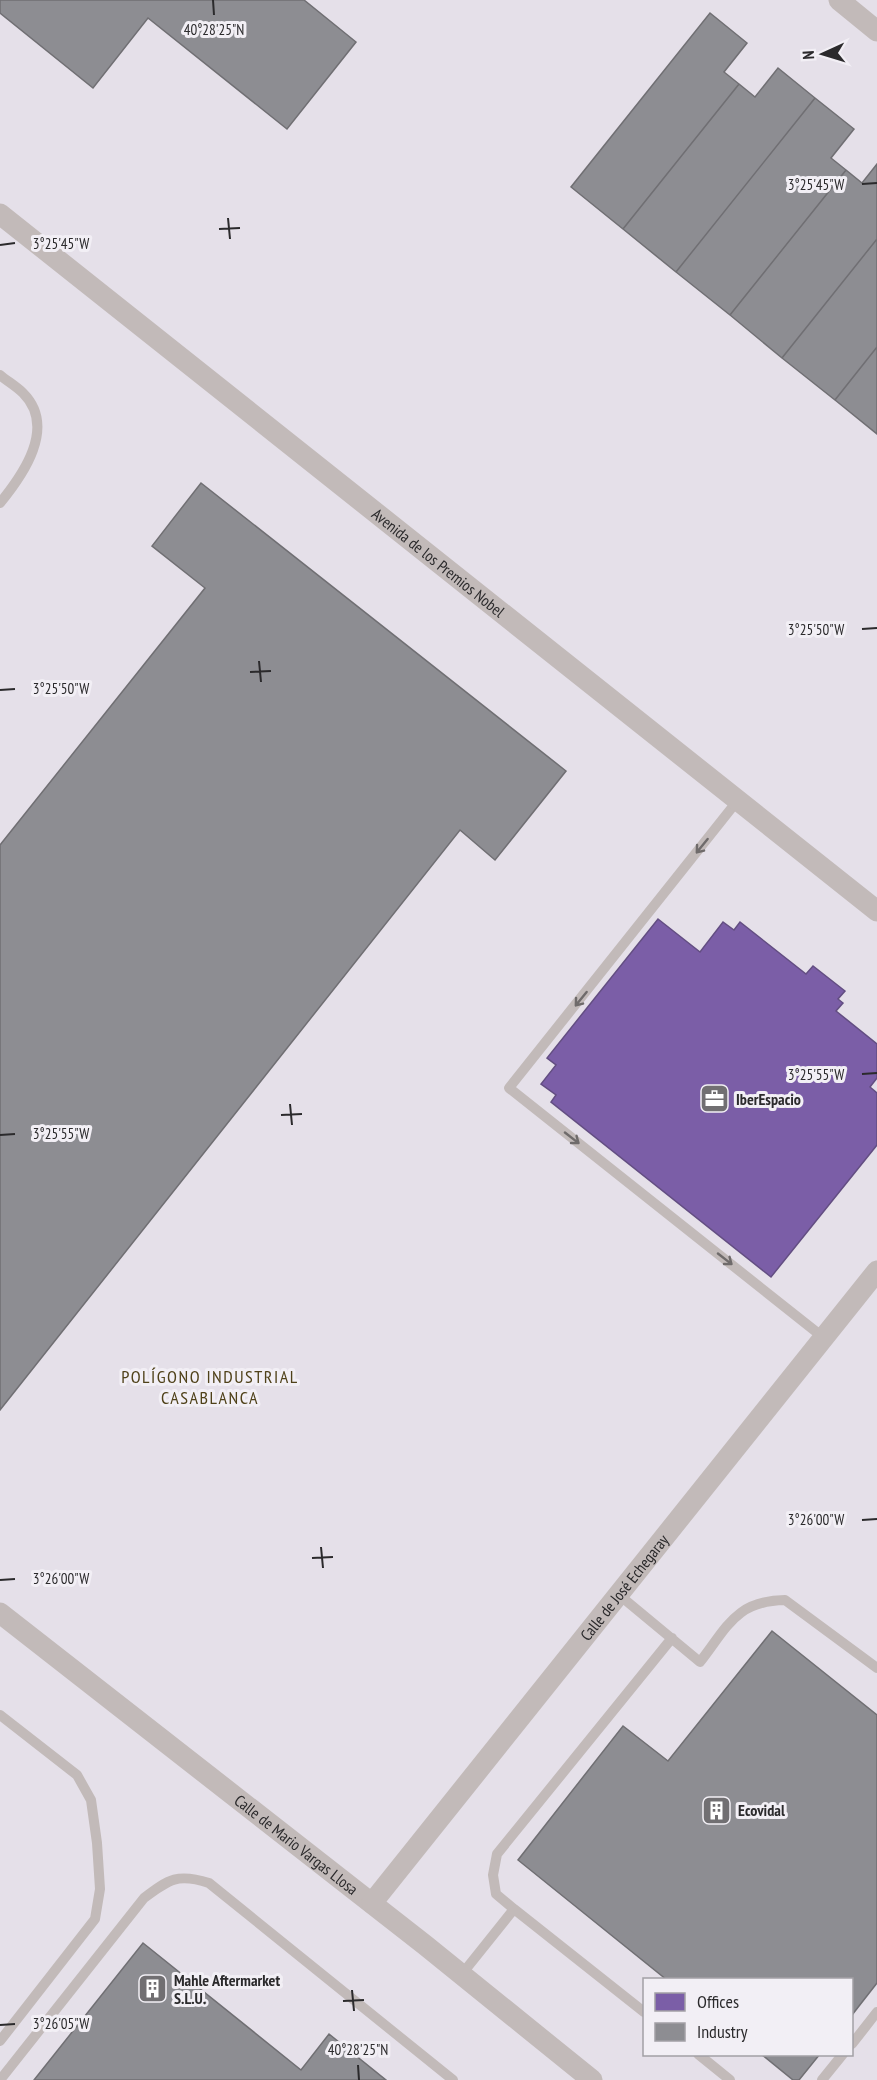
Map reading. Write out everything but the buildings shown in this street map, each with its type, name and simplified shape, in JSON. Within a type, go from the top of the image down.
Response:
[{"type":"street","points":[[839,0],[877,31]]},
{"type":"street","name":"Avenida de los Premios Nobel","points":[[0,213],[877,910]]},
{"type":"street","name":"Calle de José Echegaray","points":[[372,1903],[877,1271]]},
{"type":"street","name":"Calle de Mario Vargas Llosa","points":[[0,1613],[372,1903],[592,2080]]},
{"type":"lane","points":[[0,375],[24,394],[33,409],[36,429],[33,454],[22,476],[0,503]]},
{"type":"lane","points":[[738,800],[509,1088],[824,1338]]},
{"type":"lane","points":[[618,1594],[700,1662],[746,1607],[766,1600],[785,1600],[877,1668]]},
{"type":"lane","points":[[643,2010],[496,1894],[493,1875],[496,1854],[672,1638]]},
{"type":"lane","points":[[0,1715],[77,1775],[91,1800],[98,1843],[100,1889],[95,1919],[0,2042]]},
{"type":"lane","points":[[0,2080],[144,1898],[168,1880],[190,1877],[209,1883],[453,2080]]},
{"type":"lane","points":[[462,1974],[514,1909]]},
{"type":"lane","points":[[853,2043],[877,2012]]},
{"type":"lane","points":[[699,2056],[730,2080]]},
{"type":"lane","points":[[822,2080],[842,2056]]},
{"type":"shaded area","points":[[0,0],[877,0],[877,2080],[0,2080]]},
{"type":"place","name":"IberEspacio","points":[[715,1099]]},
{"type":"place","name":"Ecovidal","points":[[717,1810]]},
{"type":"place","name":"Mahle Aftermarket S.L.U.","points":[[153,1989]]},
{"type":"district","name":"POLÍGONO INDUSTRIAL CASABLANCA","points":[[210,1387]]}]
